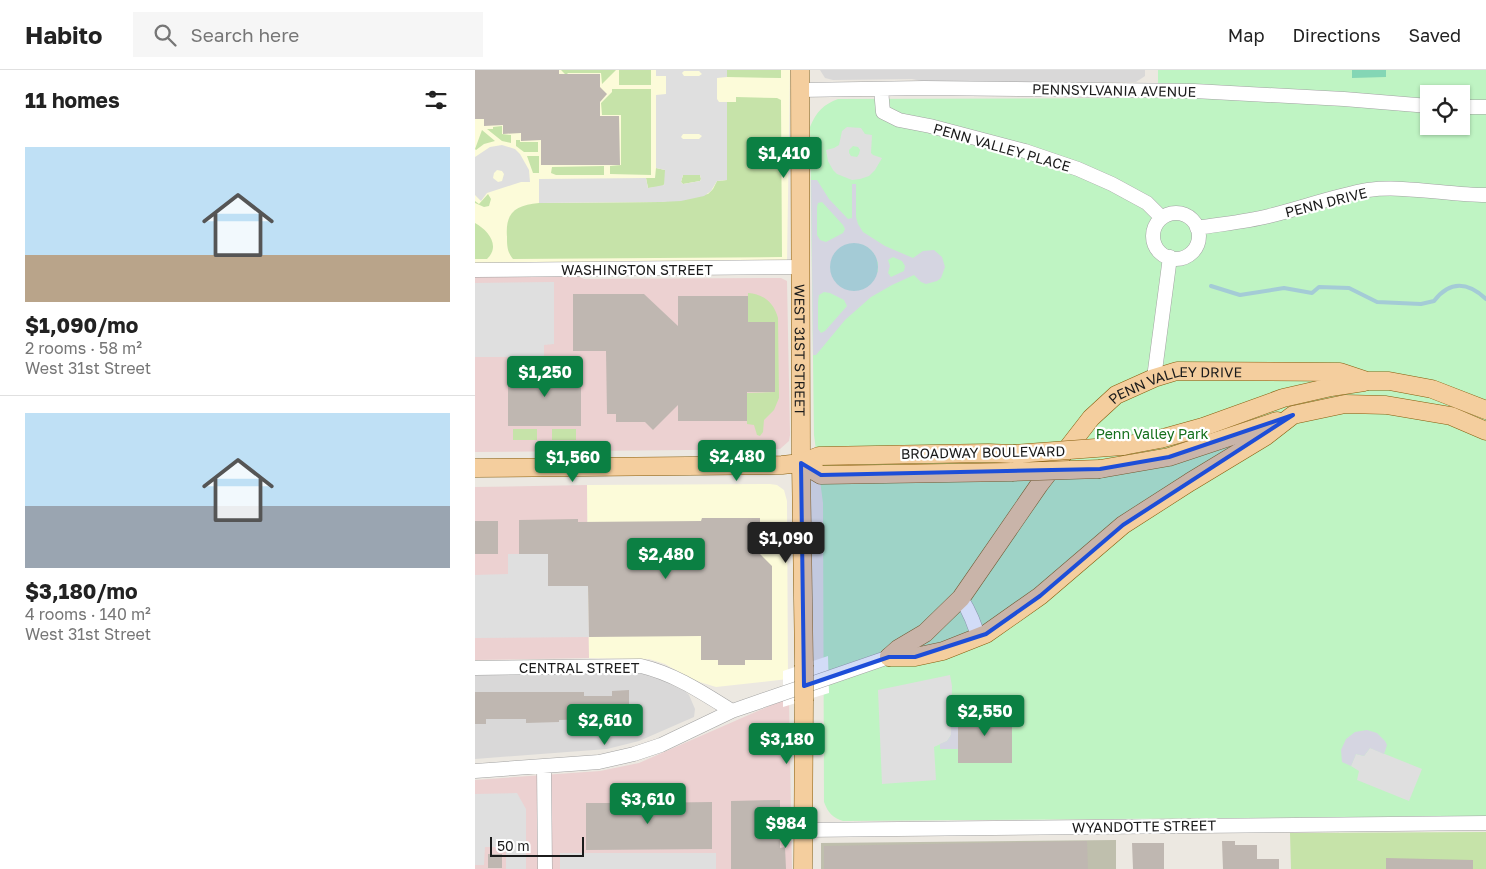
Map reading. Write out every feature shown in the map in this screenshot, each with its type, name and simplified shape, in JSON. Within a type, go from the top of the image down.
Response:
[{"type":"main road","name":"WEST 31ST STREET","points":[[800,70],[801,464],[804,664],[803,869]]},
{"type":"main road","name":"PENN VALLEY DRIVE","points":[[889,657],[898,649],[925,633],[961,598],[1039,485],[1091,418],[1116,395],[1153,378],[1177,371],[1340,372],[1367,381],[1389,381],[1432,389],[1486,410]]},
{"type":"main road","name":"BROADWAY BOULEVARD","points":[[475,468],[801,464],[821,475],[1013,463],[1160,439],[1203,427],[1283,398],[1367,381]]},
{"type":"main road","points":[[889,657],[915,657],[943,651],[986,634],[1040,596],[1123,525],[1266,436],[1293,415],[1345,404],[1386,404],[1451,416],[1486,431]]},
{"type":"main road","name":"BROADWAY BOULEVARD","points":[[1013,463],[1099,469],[1169,457],[1293,415]]},
{"type":"street","name":"PENNSYLVANIA AVENUE","points":[[800,90],[881,88],[1194,91],[1420,105]]},
{"type":"street","name":"PENN VALLEY PLACE","points":[[881,88],[883,112],[899,120],[930,126],[1025,151],[1078,169],[1112,184],[1147,203],[1162,218]]},
{"type":"street","points":[[1470,107],[1486,107]]},
{"type":"street","name":"PENN DRIVE","points":[[1197,228],[1267,216],[1319,201],[1369,190],[1413,190],[1458,195],[1486,195]]},
{"type":"street","points":[[1172,213],[1186,215],[1194,221],[1197,228],[1199,238],[1196,248],[1185,257],[1176,259],[1164,255],[1154,241],[1154,232],[1157,224],[1162,218],[1172,213]]},
{"type":"street","points":[[1153,378],[1170,257]]},
{"type":"street","name":"WASHINGTON STREET","points":[[475,270],[800,267]]},
{"type":"street","points":[[961,598],[972,618],[978,638]]},
{"type":"street","points":[[475,771],[599,762],[634,754],[661,744],[732,711],[889,657]]},
{"type":"street","name":"CENTRAL STREET","points":[[475,668],[641,666],[661,671],[698,690],[732,711]]},
{"type":"street","points":[[544,766],[545,869]]},
{"type":"street","name":"WYANDOTTE STREET","points":[[803,830],[1486,823]]},
{"type":"highlighted area","points":[[1293,415],[1123,525],[1040,596],[986,634],[915,657],[889,657],[804,686],[801,463],[821,475],[1100,469],[1169,457]]},
{"type":"shaded area","points":[[475,70],[790,70],[787,262],[475,265]]},
{"type":"shaded area","points":[[656,70],[727,70],[727,77],[717,78],[717,99],[719,102],[727,102],[727,180],[717,181],[711,191],[704,196],[681,201],[539,203],[539,179],[646,178],[648,188],[664,185],[665,170],[656,168],[656,95],[666,94],[666,76],[656,76]],"holes":[[[684,71],[699,71],[702,74],[699,76],[684,76],[682,73]],[[683,134],[699,134],[702,136],[699,139],[683,139],[681,137]],[[683,175],[700,175],[700,181],[683,184],[681,182]]]},
{"type":"shaded area","points":[[820,70],[1145,70],[1145,76],[1136,82],[930,83],[912,79],[833,80],[825,78]]},
{"type":"shaded area","points":[[847,127],[861,128],[865,134],[872,135],[871,153],[882,158],[869,176],[852,180],[837,174],[833,170],[828,161],[826,150],[839,145],[842,131]],"holes":[[[853,146],[858,147],[860,150],[857,157],[851,156],[849,150]]]},
{"type":"shaded area","points":[[502,145],[515,149],[529,170],[530,182],[521,182],[487,193],[481,201],[475,195],[475,157],[490,147]],"holes":[[[497,170],[502,171],[504,174],[502,181],[498,182],[493,178],[494,173]]]},
{"type":"shaded area","points":[[811,180],[817,180],[829,199],[848,219],[852,218],[852,184],[856,184],[856,217],[863,232],[885,246],[913,258],[923,251],[934,250],[942,257],[945,267],[941,278],[937,281],[926,284],[914,275],[871,297],[845,320],[816,355],[813,355]],"holes":[[[822,202],[845,229],[843,233],[826,242],[820,240],[817,235],[818,203]],[[848,244],[863,245],[870,249],[875,256],[878,263],[878,272],[836,252]],[[893,257],[902,261],[905,266],[904,271],[891,277],[888,273],[890,266],[888,260]],[[824,292],[830,293],[844,300],[847,306],[821,333],[818,329],[819,295]]]},
{"type":"shaded area","points":[[475,275],[576,275],[584,279],[781,278],[787,281],[789,441],[780,449],[475,452]]},
{"type":"shaded area","points":[[554,282],[554,344],[544,345],[544,357],[475,357],[475,283]]},
{"type":"shaded area","points":[[587,485],[589,658],[475,660],[475,487]]},
{"type":"shaded area","points":[[587,485],[777,485],[784,490],[787,501],[788,679],[716,687],[693,680],[665,664],[649,659],[589,658]]},
{"type":"shaded area","points":[[508,554],[548,554],[548,586],[588,586],[589,637],[475,638],[475,575],[508,574]]},
{"type":"shaded area","points":[[636,672],[649,674],[685,691],[689,695],[695,709],[694,717],[639,741],[607,749],[475,759],[475,673]]},
{"type":"shaded area","points":[[950,675],[952,686],[951,735],[947,741],[934,747],[936,780],[882,784],[878,690]]},
{"type":"shaded area","points":[[783,700],[789,700],[792,869],[475,869],[475,780],[600,771],[639,763]]},
{"type":"shaded area","points":[[951,711],[958,711],[958,749],[940,749],[940,744],[947,741],[951,735]]},
{"type":"shaded area","points":[[1367,730],[1377,733],[1385,741],[1387,745],[1384,754],[1370,748],[1364,756],[1356,754],[1351,766],[1342,762],[1341,750],[1346,739],[1355,732]]},
{"type":"shaded area","points":[[1370,748],[1422,769],[1409,801],[1357,780],[1359,771],[1351,766],[1356,754],[1364,756]]},
{"type":"shaded area","points":[[517,793],[526,809],[526,869],[506,869],[506,847],[485,847],[484,865],[475,865],[475,794]]},
{"type":"shaded area","points":[[1116,840],[1116,869],[821,869],[821,843]]},
{"type":"shaded area","points":[[560,853],[716,853],[716,869],[560,869]]},
{"type":"green space","points":[[561,70],[616,70],[602,84],[601,73],[568,73],[566,75]]},
{"type":"green space","points":[[619,70],[651,70],[651,85],[619,85]]},
{"type":"green space","points":[[727,70],[781,70],[781,78],[727,77]]},
{"type":"green space","name":"Penn Valley Park","points":[[1158,70],[1486,70],[1486,816],[843,821],[829,812],[824,802],[823,503],[814,435],[810,127],[821,109],[838,99],[1158,98]]},
{"type":"green space","points":[[1352,70],[1386,70],[1386,77],[1352,78]]},
{"type":"green space","points":[[612,89],[651,89],[651,175],[610,174],[610,166],[621,165],[621,115],[602,115],[601,103],[612,92]]},
{"type":"green space","points":[[736,97],[777,98],[781,100],[782,257],[513,259],[507,246],[508,221],[514,211],[524,206],[539,203],[661,202],[708,194],[717,181],[727,180],[727,102],[736,102]]},
{"type":"green space","points":[[502,126],[502,134],[511,135],[511,143],[502,141],[487,129]]},
{"type":"green space","points":[[482,130],[495,141],[484,144],[476,150],[475,149]]},
{"type":"green space","points":[[516,140],[520,140],[520,142],[538,142],[538,152],[524,152],[516,146]]},
{"type":"green space","points":[[527,156],[539,156],[539,173],[533,173]]},
{"type":"green space","points":[[604,166],[604,175],[556,175],[551,173],[552,167]]},
{"type":"green space","points":[[656,168],[665,170],[665,183],[662,187],[648,188],[646,178],[655,178]]},
{"type":"green space","points":[[683,175],[700,175],[701,179],[700,181],[683,184],[681,182]]},
{"type":"green space","points":[[488,194],[491,199],[489,206],[484,207],[475,203],[475,201],[479,204]]},
{"type":"green space","points":[[475,223],[488,234],[493,244],[491,254],[487,259],[475,259]]},
{"type":"green space","points":[[748,293],[759,295],[767,300],[774,308],[778,318],[779,398],[774,410],[764,420],[763,432],[760,436],[757,435],[754,425],[747,424],[747,393],[775,392],[775,322],[748,322]]},
{"type":"green space","points":[[513,429],[537,429],[537,440],[513,440]]},
{"type":"green space","points":[[552,429],[576,429],[576,440],[552,440]]},
{"type":"green space","points":[[1486,832],[1486,869],[1291,869],[1290,833]]},
{"type":"water","points":[[854,243],[863,245],[871,250],[876,258],[878,267],[876,276],[871,284],[863,289],[854,291],[845,289],[837,284],[832,276],[830,267],[832,258],[837,250],[845,245]]},
{"type":"pier","points":[[828,656],[829,693],[783,707],[783,671]]},
{"type":"building","points":[[475,70],[559,70],[559,74],[600,74],[600,87],[607,94],[600,102],[600,116],[619,116],[620,165],[541,165],[541,140],[521,141],[521,133],[503,134],[503,125],[484,126],[484,119],[475,119]]},
{"type":"building","points":[[573,294],[644,294],[678,326],[678,296],[748,296],[748,322],[775,322],[775,392],[747,392],[747,421],[678,421],[678,405],[653,430],[645,422],[616,422],[616,414],[607,414],[606,351],[573,351]]},
{"type":"building","points":[[508,369],[581,369],[581,426],[508,426]]},
{"type":"building","points":[[702,518],[760,518],[760,554],[772,566],[772,660],[745,660],[745,665],[718,665],[718,660],[701,660],[701,636],[589,637],[588,586],[548,586],[548,554],[519,554],[519,520],[578,519],[578,522],[701,521]]},
{"type":"building","points":[[475,521],[498,521],[498,554],[475,554]]},
{"type":"building","points":[[629,690],[629,719],[605,720],[605,722],[593,722],[592,719],[526,723],[526,719],[486,719],[486,724],[475,724],[475,692],[584,692],[584,696],[612,696],[612,691]]},
{"type":"building","points":[[995,707],[1010,707],[1012,763],[958,763],[958,711],[995,711]]},
{"type":"building","points":[[620,791],[641,791],[641,803],[712,802],[712,849],[586,850],[586,803],[621,803]]},
{"type":"building","points":[[780,800],[780,848],[785,847],[786,869],[731,869],[731,801]]},
{"type":"building","points":[[1087,841],[1088,869],[824,869],[824,846]]},
{"type":"building","points":[[1222,841],[1235,841],[1235,845],[1257,845],[1257,859],[1279,859],[1279,869],[1223,869]]},
{"type":"building","points":[[1132,843],[1164,843],[1164,869],[1133,869]]},
{"type":"building","points":[[488,854],[502,854],[502,868],[488,868]]},
{"type":"building","points":[[1386,858],[1473,860],[1473,869],[1386,869]]},
{"type":"waterway","points":[[1211,286],[1240,295],[1284,288],[1312,293],[1319,287],[1349,288],[1377,302],[1421,304],[1434,301],[1446,289],[1459,286],[1473,289],[1486,299]]}]
